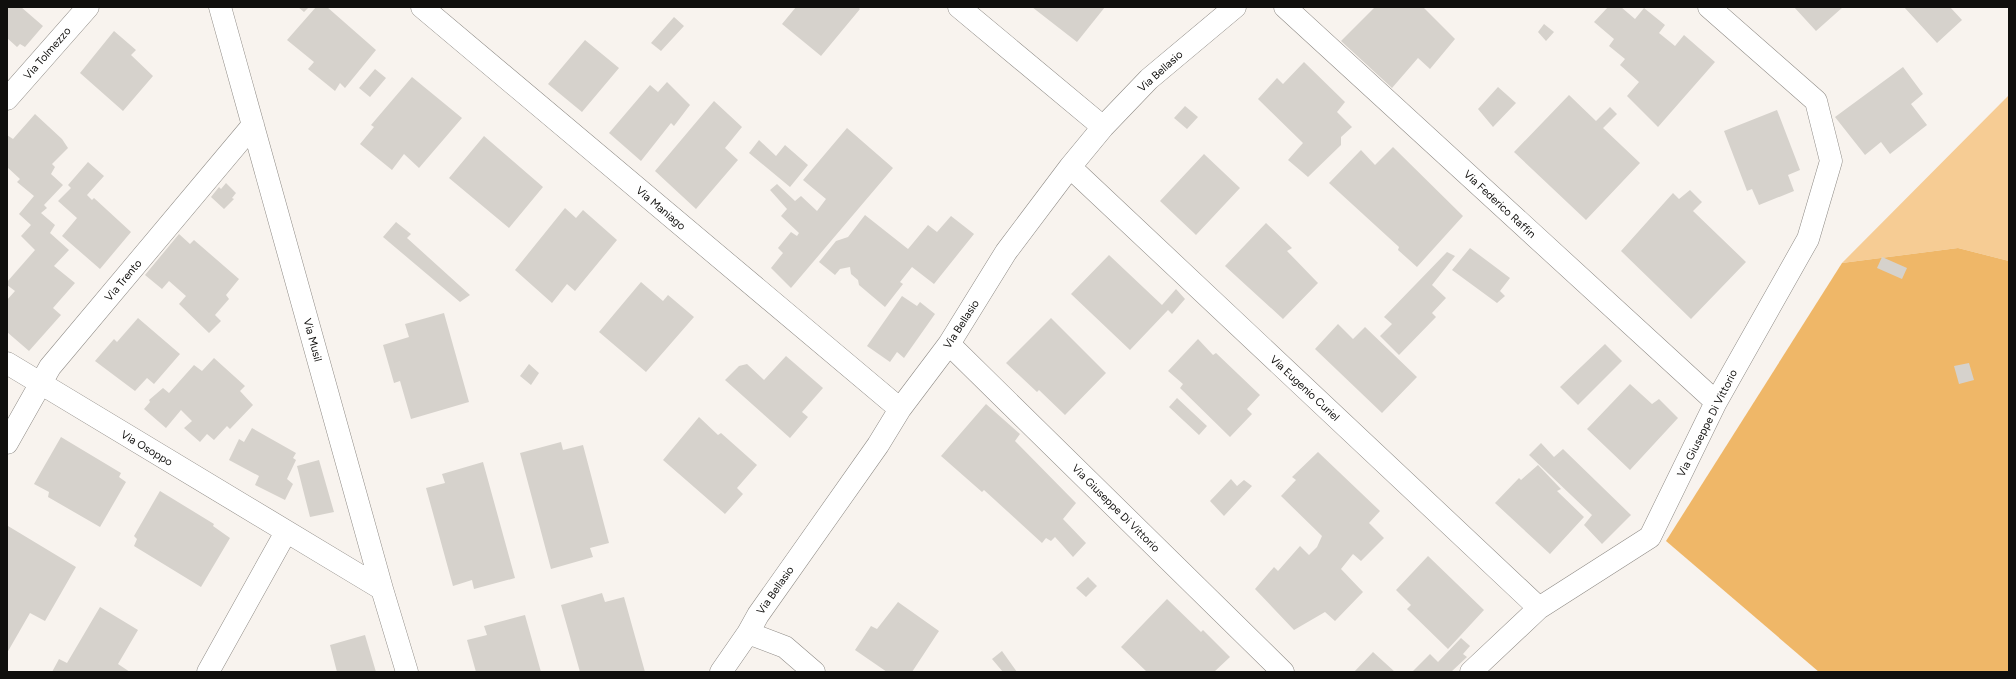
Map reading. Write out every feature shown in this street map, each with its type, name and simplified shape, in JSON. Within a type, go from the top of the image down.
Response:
[{"type":"street","name":"Via Tolmezzo","points":[[7,99],[88,7]]},
{"type":"street","name":"Via Musil","points":[[220,7],[382,589],[408,672]]},
{"type":"street","name":"Via Maniago","points":[[422,7],[900,409]]},
{"type":"street","points":[[959,7],[1103,127]]},
{"type":"street","name":"Via Bellasio","points":[[722,672],[758,615],[878,445],[900,409],[949,344],[1006,252],[1070,167],[1103,127],[1149,79],[1235,7]]},
{"type":"street","name":"Via Federico Raffin","points":[[1285,7],[1716,402]]},
{"type":"street","name":"Via Giuseppe Di Vittorio","points":[[1471,672],[1539,608],[1650,537],[1716,402],[1808,239],[1831,161],[1816,101],[1710,7]]},
{"type":"street","name":"Via Trento","points":[[7,443],[50,367],[253,126]]},
{"type":"street","name":"Via Eugenio Curiel","points":[[1070,167],[1539,608]]},
{"type":"street","name":"Via Giuseppe Di Vittorio","points":[[949,344],[1283,672]]},
{"type":"street","name":"Via Osoppo","points":[[7,363],[382,589]]},
{"type":"street","points":[[208,672],[286,532]]},
{"type":"street","points":[[748,633],[785,647],[814,672]]},
{"type":"shaded area","points":[[2009,95],[2009,261],[1958,248],[1842,263]]},
{"type":"shaded area","points":[[1958,248],[2009,261],[2009,672],[1819,672],[1666,541],[1842,263]]},
{"type":"building","points":[[7,7],[21,7],[43,26],[25,47],[20,44],[17,47],[7,38]]},
{"type":"building","points":[[298,7],[309,7],[304,12]]},
{"type":"building","points":[[316,7],[327,7],[376,50],[345,88],[340,83],[335,91],[308,69],[314,62],[287,40]]},
{"type":"building","points":[[796,7],[858,7],[860,9],[821,56],[782,24]]},
{"type":"building","points":[[1032,7],[1105,7],[1077,42]]},
{"type":"building","points":[[1375,7],[1423,7],[1455,39],[1430,69],[1418,58],[1392,88],[1341,41]]},
{"type":"building","points":[[1608,7],[1621,7],[1635,19],[1644,8],[1665,25],[1659,33],[1675,46],[1684,35],[1715,62],[1658,127],[1627,96],[1639,82],[1620,65],[1625,59],[1609,46],[1614,39],[1594,22]]},
{"type":"building","points":[[1794,7],[1843,7],[1816,31]]},
{"type":"building","points":[[1904,7],[1950,7],[1962,20],[1937,43]]},
{"type":"building","points":[[674,17],[684,26],[661,51],[651,43]]},
{"type":"building","points":[[1544,24],[1554,32],[1546,41],[1538,32]]},
{"type":"building","points":[[114,31],[136,50],[131,55],[153,76],[123,111],[80,73]]},
{"type":"building","points":[[585,40],[619,68],[582,112],[548,84]]},
{"type":"building","points":[[1304,62],[1345,102],[1337,112],[1352,127],[1341,137],[1341,145],[1308,177],[1288,160],[1303,143],[1258,99],[1277,78],[1283,84]]},
{"type":"building","points":[[1903,67],[1923,94],[1911,104],[1927,125],[1890,154],[1881,142],[1865,155],[1835,117]]},
{"type":"building","points":[[375,69],[386,78],[370,97],[359,88]]},
{"type":"building","points":[[412,77],[462,118],[419,168],[404,154],[392,170],[360,144],[374,127],[371,125]]},
{"type":"building","points":[[667,82],[690,105],[674,126],[671,123],[641,161],[609,133],[650,85],[658,92]]},
{"type":"building","points":[[1498,87],[1516,103],[1493,127],[1478,109]]},
{"type":"building","points":[[1569,95],[1596,121],[1610,107],[1617,114],[1603,128],[1640,163],[1586,220],[1514,152]]},
{"type":"building","points":[[714,101],[742,127],[725,148],[738,160],[696,209],[655,171]]},
{"type":"building","points":[[1185,106],[1198,117],[1187,129],[1174,118]]},
{"type":"building","points":[[1777,110],[1800,170],[1788,175],[1794,191],[1759,205],[1752,189],[1747,191],[1724,131]]},
{"type":"building","points":[[35,114],[62,139],[68,148],[52,164],[55,167],[51,174],[63,185],[44,205],[47,208],[41,213],[55,225],[50,233],[69,250],[54,266],[75,283],[53,308],[61,315],[29,351],[7,332],[7,300],[15,291],[7,285],[7,282],[35,250],[21,236],[31,225],[19,214],[34,196],[17,182],[20,179],[7,167],[7,135],[13,139]]},
{"type":"building","points":[[847,128],[893,168],[791,288],[771,268],[783,253],[778,248],[791,232],[797,236],[799,233],[781,216],[787,209],[770,190],[777,184],[795,201],[801,196],[817,211],[826,199],[803,180]]},
{"type":"building","points":[[484,136],[543,187],[509,228],[449,178]]},
{"type":"building","points":[[759,140],[776,156],[785,145],[808,165],[790,187],[749,153]]},
{"type":"building","points":[[1393,147],[1463,216],[1417,267],[1398,250],[1399,247],[1329,183],[1361,150],[1375,165]]},
{"type":"building","points":[[1204,154],[1240,188],[1196,235],[1160,201]]},
{"type":"building","points":[[88,162],[104,176],[87,195],[92,200],[94,198],[131,232],[100,269],[62,236],[77,218],[58,201],[71,188],[68,185]]},
{"type":"building","points":[[226,183],[236,193],[232,198],[234,199],[224,209],[211,197],[219,187],[221,189]]},
{"type":"building","points":[[1690,190],[1702,202],[1693,211],[1746,262],[1691,319],[1621,251],[1673,193],[1679,199]]},
{"type":"building","points":[[565,208],[576,218],[583,210],[617,240],[575,291],[567,284],[552,303],[515,270]]},
{"type":"building","points":[[865,215],[908,249],[928,225],[937,232],[951,216],[974,234],[934,284],[912,267],[900,282],[903,284],[885,307],[859,285],[858,280],[851,274],[850,267],[840,269],[835,275],[819,262],[836,241],[848,237]]},
{"type":"building","points":[[396,222],[411,234],[407,238],[470,295],[460,302],[383,237]]},
{"type":"building","points":[[1266,223],[1292,248],[1287,251],[1318,283],[1283,319],[1225,266]]},
{"type":"building","points":[[179,234],[190,244],[194,240],[239,279],[226,295],[229,299],[215,315],[221,321],[209,333],[179,304],[186,296],[169,281],[162,289],[145,275]]},
{"type":"building","points":[[1470,248],[1510,278],[1500,291],[1505,296],[1497,303],[1452,270]]},
{"type":"building","points":[[1447,252],[1455,256],[1432,285],[1446,298],[1432,313],[1436,317],[1399,355],[1380,336],[1392,324],[1384,317]]},
{"type":"building","points":[[1109,255],[1162,305],[1176,289],[1185,299],[1172,314],[1168,310],[1130,350],[1071,294]]},
{"type":"building","points":[[1882,257],[1907,268],[1902,279],[1877,268]]},
{"type":"building","points":[[641,282],[663,301],[668,295],[694,317],[646,372],[599,332]]},
{"type":"building","points":[[902,296],[917,306],[920,302],[935,314],[904,358],[897,352],[890,362],[867,346]]},
{"type":"building","points":[[444,313],[469,402],[411,419],[400,381],[394,383],[383,345],[409,337],[405,324]]},
{"type":"building","points":[[138,318],[180,354],[154,384],[147,378],[135,391],[95,361],[114,339],[117,342]]},
{"type":"building","points":[[1051,318],[1106,373],[1065,415],[1039,390],[1037,392],[1006,363]]},
{"type":"building","points":[[1338,324],[1353,339],[1365,327],[1417,377],[1382,413],[1315,349]]},
{"type":"building","points":[[1198,339],[1213,355],[1216,353],[1260,395],[1247,409],[1252,414],[1230,437],[1180,388],[1183,384],[1168,371]]},
{"type":"building","points":[[1605,344],[1622,361],[1578,405],[1560,387]]},
{"type":"building","points":[[786,356],[823,388],[802,412],[808,417],[790,438],[725,380],[739,366],[747,364],[764,380]]},
{"type":"building","points":[[214,358],[245,386],[240,391],[253,405],[230,429],[227,426],[214,440],[207,434],[200,442],[184,428],[192,421],[181,410],[166,428],[144,409],[150,402],[149,400],[163,388],[169,393],[194,365],[202,371]]},
{"type":"building","points":[[1969,363],[1974,380],[1959,384],[1954,366]]},
{"type":"building","points":[[529,364],[539,373],[531,385],[520,376]]},
{"type":"building","points":[[1630,384],[1652,404],[1659,399],[1678,418],[1630,470],[1587,429]]},
{"type":"building","points":[[1177,398],[1207,426],[1199,435],[1169,407]]},
{"type":"building","points":[[986,404],[1020,434],[1015,441],[1076,503],[1063,519],[1086,543],[1073,557],[1055,537],[1051,541],[1046,538],[1042,543],[984,490],[982,492],[941,456]]},
{"type":"building","points":[[699,417],[718,435],[721,433],[757,465],[737,488],[743,494],[725,514],[663,460]]},
{"type":"building","points":[[252,428],[296,453],[293,458],[296,460],[287,479],[293,484],[285,500],[255,485],[259,476],[229,460],[239,439],[244,442]]},
{"type":"building","points":[[61,437],[121,473],[119,477],[126,482],[100,527],[48,497],[49,492],[34,484]]},
{"type":"building","points":[[561,442],[563,450],[583,445],[609,543],[590,548],[593,557],[551,569],[520,453]]},
{"type":"building","points":[[1541,443],[1554,457],[1563,449],[1631,515],[1602,544],[1584,525],[1592,515],[1529,455]]},
{"type":"building","points":[[1318,452],[1380,511],[1369,523],[1384,538],[1361,561],[1353,554],[1341,569],[1363,592],[1335,621],[1325,612],[1294,630],[1255,589],[1274,567],[1278,571],[1300,546],[1309,555],[1317,547],[1322,536],[1281,496],[1296,480],[1292,477]]},
{"type":"building","points":[[319,460],[334,512],[310,517],[297,466]]},
{"type":"building","points":[[483,462],[515,578],[474,589],[472,580],[453,586],[426,488],[445,483],[442,474]]},
{"type":"building","points":[[1538,465],[1561,489],[1557,491],[1584,517],[1550,554],[1495,503],[1519,478],[1521,480]]},
{"type":"building","points":[[1231,479],[1237,486],[1244,480],[1252,486],[1224,516],[1210,501]]},
{"type":"building","points":[[160,491],[214,524],[213,526],[230,538],[201,587],[134,546],[137,539],[134,536]]},
{"type":"building","points":[[8,526],[76,567],[45,621],[30,613],[7,653]]},
{"type":"building","points":[[1428,556],[1484,610],[1448,649],[1407,609],[1411,605],[1396,590]]},
{"type":"building","points":[[1088,577],[1097,586],[1086,597],[1076,588]]},
{"type":"building","points":[[602,593],[605,602],[624,597],[645,672],[580,672],[561,605]]},
{"type":"building","points":[[1167,599],[1201,632],[1203,630],[1230,657],[1214,672],[1147,672],[1121,647]]},
{"type":"building","points":[[898,602],[939,631],[912,672],[887,672],[855,650],[871,626],[877,629]]},
{"type":"building","points":[[100,607],[138,630],[118,664],[130,672],[52,672],[59,659],[67,663]]},
{"type":"building","points":[[525,615],[541,672],[476,672],[467,640],[487,635],[484,626]]},
{"type":"building","points":[[365,635],[376,672],[337,672],[330,645]]},
{"type":"building","points":[[1461,638],[1470,646],[1463,654],[1467,657],[1451,672],[1412,672],[1430,654],[1438,662]]},
{"type":"building","points":[[1002,651],[1017,672],[1003,672],[992,659]]},
{"type":"building","points":[[1373,652],[1395,672],[1354,672]]}]
